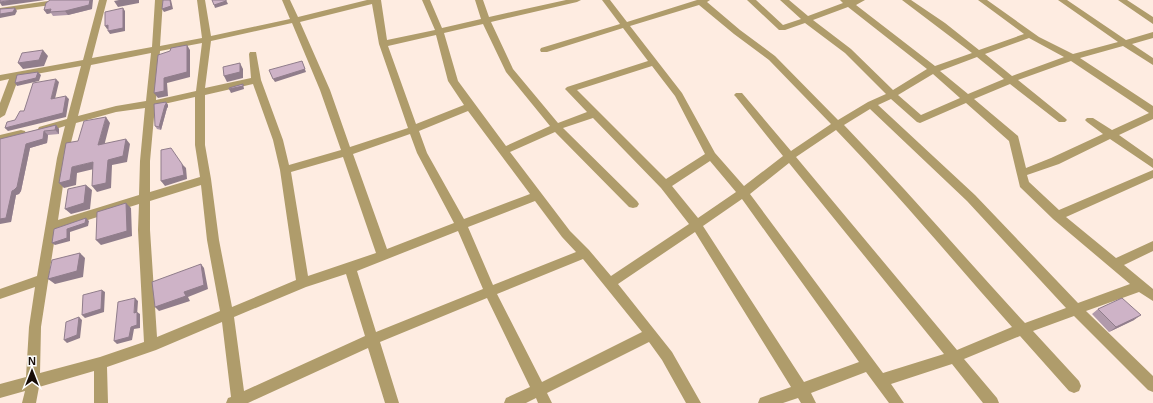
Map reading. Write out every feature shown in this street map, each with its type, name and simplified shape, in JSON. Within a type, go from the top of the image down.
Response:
[{"type":"street","points":[[0,9],[4,0]]},
{"type":"street","points":[[29,403],[33,383],[35,327],[62,158],[103,0]]},
{"type":"street","points":[[151,346],[144,230],[145,161],[152,104],[159,0]]},
{"type":"street","points":[[201,0],[206,40],[200,93],[200,145],[206,179],[213,240],[227,313],[237,402],[372,339],[585,253]]},
{"type":"street","points":[[286,0],[325,90],[383,255]]},
{"type":"street","points":[[0,78],[251,31],[330,8],[376,0],[383,44],[412,130],[422,153],[461,225],[490,292],[544,403]]},
{"type":"street","points":[[426,0],[440,32],[453,81],[566,234],[585,253],[651,334],[667,356],[694,403]]},
{"type":"street","points":[[480,0],[486,21],[509,70],[556,127],[633,204]]},
{"type":"street","points":[[383,44],[577,0]]},
{"type":"street","points":[[606,0],[626,24],[679,95],[711,155],[743,193],[869,365],[882,380],[897,403]]},
{"type":"street","points":[[751,0],[782,28],[846,2],[861,0]]},
{"type":"street","points":[[784,0],[848,51],[892,95],[920,120],[966,98],[1071,58],[1153,35]]},
{"type":"street","points":[[906,0],[942,25],[1062,120]]},
{"type":"street","points":[[982,0],[1030,35],[1078,61],[1153,111]]},
{"type":"street","points":[[1062,0],[1153,62]]},
{"type":"street","points":[[1122,0],[1153,22]]},
{"type":"street","points":[[544,50],[704,1],[737,32],[772,58],[888,177],[953,253],[1074,386]]},
{"type":"street","points":[[846,2],[913,52],[1014,139],[1024,184],[1057,216],[1153,296]]},
{"type":"street","points":[[0,9],[48,3]]},
{"type":"street","points":[[610,283],[743,193],[789,157],[872,104],[892,95],[933,70],[1030,35]]},
{"type":"street","points":[[253,54],[256,80],[278,140],[285,170],[303,283]]},
{"type":"street","points":[[655,62],[570,89],[593,114],[665,185],[696,224],[810,403]]},
{"type":"street","points":[[0,115],[15,76]]},
{"type":"street","points":[[0,139],[72,122],[116,109],[152,104],[256,80]]},
{"type":"street","points":[[738,95],[992,403]]},
{"type":"street","points":[[872,104],[970,198],[1076,309],[1133,367],[1153,385]]},
{"type":"street","points":[[285,170],[348,152],[412,130],[470,106]]},
{"type":"street","points":[[504,152],[556,127],[593,114]]},
{"type":"street","points":[[1022,173],[1055,161],[1153,115]]},
{"type":"street","points":[[1090,120],[1153,164]]},
{"type":"street","points":[[665,185],[711,155]]},
{"type":"street","points":[[1057,216],[1153,174]]},
{"type":"street","points":[[51,227],[206,179]]},
{"type":"street","points":[[0,391],[33,383],[151,346],[227,313],[303,283],[350,268],[537,196]]},
{"type":"street","points":[[1114,264],[1153,246]]},
{"type":"street","points":[[350,268],[392,403]]},
{"type":"street","points":[[0,294],[43,278]]},
{"type":"street","points":[[882,380],[954,357],[1023,329],[1140,286]]},
{"type":"street","points":[[511,403],[651,334]]},
{"type":"street","points":[[100,363],[101,403]]},
{"type":"street","points":[[765,403],[869,365]]},
{"type":"building","points":[[0,0],[13,0],[0,2]]},
{"type":"building","points":[[50,0],[90,0],[89,5],[65,11],[50,12],[51,9],[44,10],[46,3]]},
{"type":"building","points":[[163,0],[170,0],[171,6],[162,9]]},
{"type":"building","points":[[212,0],[226,0],[226,1],[214,5]]},
{"type":"building","points":[[15,8],[13,12],[0,14],[0,9]]},
{"type":"building","points":[[123,8],[123,28],[108,31],[108,25],[105,26],[105,12]]},
{"type":"building","points":[[187,45],[187,72],[164,78],[164,91],[154,93],[158,55],[170,51],[171,48]]},
{"type":"building","points":[[43,50],[39,60],[18,63],[22,53]]},
{"type":"building","points":[[302,61],[305,69],[273,79],[269,70]]},
{"type":"building","points":[[240,63],[240,72],[224,76],[223,67]]},
{"type":"building","points":[[38,72],[36,78],[15,83],[17,75]]},
{"type":"building","points":[[56,79],[51,99],[66,96],[63,113],[5,128],[7,122],[15,120],[20,111],[24,111],[33,83]]},
{"type":"building","points":[[243,84],[243,86],[229,89],[229,88]]},
{"type":"building","points":[[166,102],[159,127],[155,126],[154,104]]},
{"type":"building","points":[[106,117],[98,145],[126,139],[123,156],[108,160],[106,183],[92,186],[93,162],[72,167],[70,180],[59,183],[66,143],[78,141],[84,121]]},
{"type":"building","points":[[56,125],[55,130],[44,131],[43,139],[26,144],[17,187],[12,191],[6,218],[0,219],[0,139]]},
{"type":"building","points":[[171,148],[182,164],[184,175],[161,181],[161,150]]},
{"type":"building","points":[[86,185],[84,203],[65,209],[68,189]]},
{"type":"building","points":[[126,203],[127,231],[96,240],[97,212]]},
{"type":"building","points":[[86,218],[85,223],[67,229],[67,238],[52,243],[54,229]]},
{"type":"building","points":[[80,253],[77,271],[48,279],[52,260]]},
{"type":"building","points":[[201,264],[204,285],[184,292],[186,296],[155,307],[152,282]]},
{"type":"building","points":[[102,290],[101,309],[82,315],[83,295]]},
{"type":"building","points":[[135,298],[134,313],[137,312],[137,325],[131,327],[129,337],[114,341],[118,302]]},
{"type":"building","points":[[1122,298],[1141,315],[1116,327],[1098,309]]},
{"type":"building","points":[[79,317],[77,335],[64,340],[66,322]]}]
